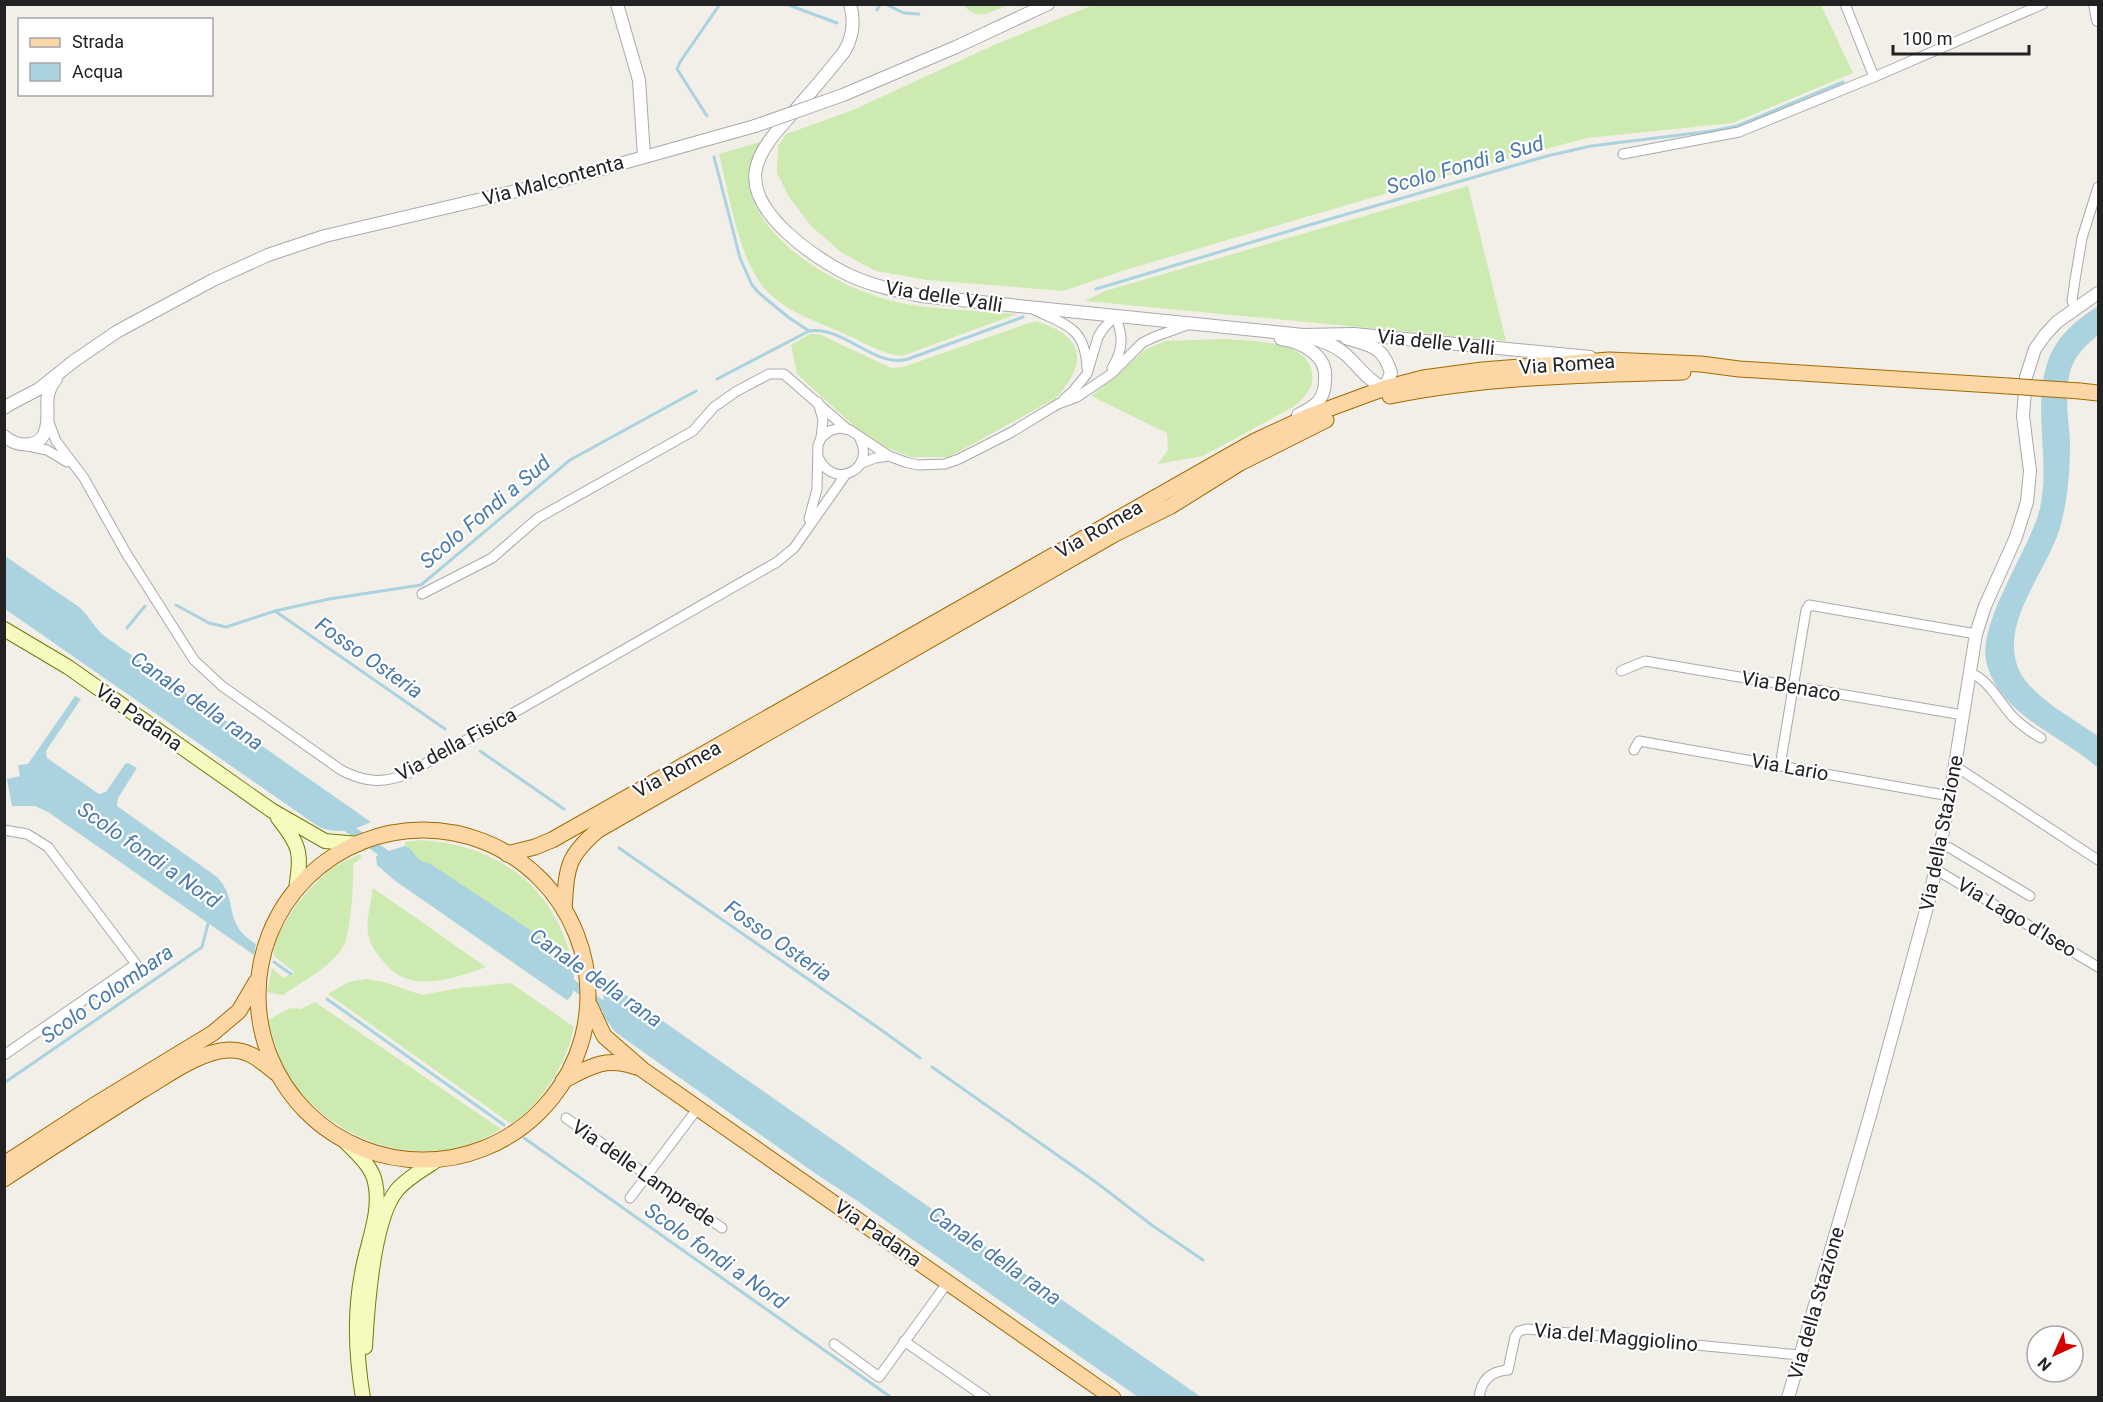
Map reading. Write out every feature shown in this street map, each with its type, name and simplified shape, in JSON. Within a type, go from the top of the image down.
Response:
[{"type":"main road","name":"Via Romea","points":[[507,854],[552,840],[1277,430],[1386,392],[1462,372],[1609,360],[1701,364],[1739,369],[2098,393]]},
{"type":"main road","name":"Via Romea","points":[[564,910],[566,874],[570,862],[582,843],[598,830],[1113,535],[1171,506],[1240,463],[1309,427],[1386,392],[1507,378],[1739,369]]},
{"type":"main road","name":"Via Padana","points":[[4,629],[68,667],[271,810],[325,841],[358,844]]},
{"type":"main road","name":"Via Padana","points":[[271,810],[298,846],[300,862],[296,890]]},
{"type":"main road","points":[[425,831],[476,839],[507,854],[539,878],[564,910],[577,936],[586,965],[588,1003],[585,1028],[579,1052],[563,1081],[540,1111],[508,1136],[472,1153],[437,1160],[411,1160],[388,1156],[345,1141],[320,1123],[306,1111],[279,1076],[269,1055],[260,1024],[258,998],[264,956],[273,930],[296,890],[318,868],[358,844],[391,834],[425,831]]},
{"type":"main road","points":[[5,1163],[213,1033],[239,1011],[260,974]]},
{"type":"main road","points":[[588,1003],[604,1036],[643,1070]]},
{"type":"main road","points":[[4,1179],[158,1081],[209,1054],[229,1050],[253,1054],[279,1076]]},
{"type":"main road","points":[[563,1081],[597,1064],[613,1062],[643,1070]]},
{"type":"main road","name":"Via Padana","points":[[643,1070],[1113,1398]]},
{"type":"main road","points":[[345,1141],[370,1169],[375,1180],[377,1206],[361,1274],[358,1300],[357,1364],[363,1398]]},
{"type":"main road","points":[[363,1398],[366,1316],[381,1229],[396,1191],[437,1160]]},
{"type":"street","name":"Via delle Valli","points":[[850,4],[853,21],[849,44],[765,147],[756,169],[756,186],[764,203],[780,225],[821,260],[852,277],[921,296],[1304,335],[1386,337],[1609,360]]},
{"type":"street","name":"Via Malcontenta","points":[[5,408],[39,389],[118,331],[213,280],[268,255],[335,233],[559,181],[755,126],[843,95],[956,47],[1048,4]]},
{"type":"street","points":[[1845,4],[1874,77]]},
{"type":"street","points":[[1623,154],[1739,132],[2043,4]]},
{"type":"street","points":[[2095,4],[2098,20]]},
{"type":"street","points":[[618,7],[639,80],[644,156]]},
{"type":"street","points":[[2076,308],[2072,301],[2074,280],[2082,238],[2098,187]]},
{"type":"street","name":"Via della Stazione","points":[[1788,1398],[1871,1112],[1930,896],[1950,796],[1976,634],[1985,606],[2016,537],[2028,502],[2030,471],[2023,416],[2028,371],[2035,349],[2045,334],[2057,322],[2098,293]]},
{"type":"street","points":[[1031,308],[1066,325],[1078,334],[1086,352],[1087,374]]},
{"type":"street","points":[[422,594],[492,558],[538,518],[693,431],[714,406],[769,374],[784,374],[847,429],[889,456],[918,465],[945,464],[1010,433],[1058,404],[1087,374],[1098,337],[1115,316],[1122,335],[1120,351],[1109,371],[1098,383]]},
{"type":"street","points":[[1058,404],[1077,397],[1098,383],[1142,343],[1190,324]]},
{"type":"street","name":"Via delle Valli","points":[[1242,329],[1268,338],[1289,340],[1312,350],[1321,361],[1326,373],[1325,387],[1319,400],[1277,430]]},
{"type":"street","name":"Via delle Valli","points":[[1304,335],[1334,346],[1373,383],[1386,392],[1391,373],[1383,354],[1370,345],[1333,334]]},
{"type":"street","name":"Via Malcontenta","points":[[23,446],[35,443],[42,437],[46,427],[46,404],[50,388],[67,367]]},
{"type":"street","points":[[19,400],[26,399],[36,402],[46,416]]},
{"type":"street","name":"Via della Fisica","points":[[807,527],[817,489],[818,449],[823,420],[818,402]]},
{"type":"street","name":"Via della Fisica","points":[[46,416],[56,441],[84,478],[132,563],[202,670],[341,770],[363,780],[374,782],[396,779],[407,774],[777,562],[794,548],[846,474],[860,464],[889,456]]},
{"type":"street","points":[[821,438],[833,429],[847,429]]},
{"type":"street","points":[[6,437],[23,446]]},
{"type":"street","points":[[859,437],[864,450],[860,464]]},
{"type":"street","name":"Via della Fisica","points":[[23,446],[54,453],[84,478]]},
{"type":"street","points":[[819,459],[831,472],[846,474]]},
{"type":"street","points":[[1780,766],[1806,610],[1809,605],[1976,634]]},
{"type":"street","name":"Via Benaco","points":[[1621,671],[1645,661],[1963,715]]},
{"type":"street","points":[[1970,673],[1985,683],[2014,718],[2041,738]]},
{"type":"street","name":"Via Lario","points":[[1634,750],[1640,741],[1950,796]]},
{"type":"street","points":[[1955,766],[2098,860]]},
{"type":"street","points":[[4,830],[27,834],[48,847],[136,963],[4,1055]]},
{"type":"street","points":[[1939,844],[1950,848],[2030,896]]},
{"type":"street","name":"Via Lago d'Iseo","points":[[1935,868],[2098,967]]},
{"type":"street","points":[[630,1198],[698,1108]]},
{"type":"street","name":"Via delle Lamprede","points":[[566,1118],[722,1228]]},
{"type":"street","points":[[834,1344],[879,1377],[948,1282]]},
{"type":"street","name":"Via del Maggiolino","points":[[1479,1398],[1480,1389],[1485,1381],[1496,1371],[1508,1370],[1515,1337],[1519,1330],[1800,1355]]},
{"type":"street","points":[[903,1341],[986,1398]]},
{"type":"green space","points":[[964,5],[1008,5],[979,14]]},
{"type":"green space","points":[[1093,5],[1821,5],[1853,73],[1733,123],[1587,138],[1460,172],[1125,270],[1063,291],[927,280],[876,271],[842,253],[811,226],[789,197],[777,173],[778,146],[786,134],[853,110],[994,45]]},
{"type":"green space","points":[[760,142],[751,164],[748,180],[757,209],[772,230],[791,249],[814,266],[864,292],[889,300],[925,307],[1017,314],[902,356],[877,349],[783,305],[757,279],[749,263],[736,227],[719,154]]},
{"type":"green space","points":[[1468,186],[1506,341],[1085,301],[1105,291]]},
{"type":"green space","points":[[1035,321],[1064,334],[1072,342],[1077,362],[1067,385],[1056,398],[949,457],[910,457],[870,441],[797,374],[791,345],[810,334],[819,334],[891,368],[903,367]]},
{"type":"green space","points":[[1225,339],[1262,342],[1289,348],[1308,361],[1313,377],[1312,383],[1305,396],[1293,407],[1203,456],[1158,464],[1168,450],[1167,433],[1091,396],[1143,351],[1165,341]]},
{"type":"green space","points":[[421,840],[448,843],[473,850],[496,860],[516,873],[550,908],[562,931],[571,957],[417,858],[405,846],[405,842]]},
{"type":"green space","points":[[360,854],[362,858],[353,864],[353,891],[349,923],[341,950],[322,969],[283,995],[267,992],[272,968],[283,978],[294,972],[274,956],[280,933],[294,909],[312,886],[330,870]]},
{"type":"green space","points":[[373,888],[486,967],[460,976],[432,981],[406,979],[394,972],[376,953],[368,934]]},
{"type":"green space","points":[[366,979],[384,982],[422,995],[460,988],[511,983],[574,1027],[565,1055],[552,1081],[534,1105],[511,1124],[328,994],[349,982]]},
{"type":"green space","points":[[315,1002],[501,1129],[476,1142],[449,1149],[422,1151],[396,1148],[369,1141],[345,1129],[322,1113],[295,1086],[281,1059],[268,1020],[290,1008],[301,1009]]},
{"type":"water","points":[[2098,306],[2098,335],[2077,357],[2069,375],[2067,395],[2070,463],[2062,520],[2057,538],[2022,610],[2016,628],[2014,647],[2017,665],[2030,686],[2052,705],[2098,736],[2098,768],[2034,723],[2005,698],[1987,665],[1985,648],[1996,609],[2026,545],[2040,508],[2044,471],[2042,395],[2049,358],[2069,328]]},
{"type":"water","points":[[5,556],[79,607],[107,638],[371,822],[346,830],[333,831],[319,827],[5,609]]},
{"type":"water","points":[[75,696],[81,699],[46,751],[47,758],[99,794],[106,792],[125,764],[128,763],[137,768],[118,798],[117,806],[217,877],[228,895],[238,928],[256,944],[254,955],[48,812],[35,806],[12,806],[7,779],[20,776],[18,765],[28,764]]},
{"type":"water","points":[[405,846],[417,858],[429,863],[571,957],[574,986],[571,996],[567,1000],[394,880],[377,865],[378,854]]},
{"type":"water","points":[[604,980],[1201,1397],[1138,1397],[816,1174],[615,1032],[603,1015]]},
{"type":"waterway","points":[[707,116],[677,69],[720,4]]},
{"type":"waterway","points":[[786,4],[837,23]]},
{"type":"waterway","points":[[877,10],[880,4]]},
{"type":"waterway","points":[[885,4],[904,13],[919,14]]},
{"type":"waterway","name":"Scolo Fondi a Sud","points":[[1096,289],[1547,156],[1591,146],[1737,126],[1843,82]]},
{"type":"waterway","points":[[714,157],[740,258],[752,285],[788,317],[809,331]]},
{"type":"waterway","name":"Scolo Fondi a Sud","points":[[717,379],[809,331],[822,331],[835,335],[884,358],[896,360],[908,359],[1023,317]]},
{"type":"waterway","name":"Scolo Fondi a Sud","points":[[176,605],[209,623],[226,627],[275,611],[329,599],[421,585],[570,460],[696,391]]},
{"type":"waterway","name":"Scolo Fondi a Sud","points":[[127,628],[145,606]]},
{"type":"waterway","name":"Fosso Osteria","points":[[275,611],[445,729]]},
{"type":"waterway","name":"Fosso Osteria","points":[[480,751],[564,809]]},
{"type":"waterway","name":"Canale della rana","points":[[341,823],[391,858]]},
{"type":"waterway","name":"Fosso Osteria","points":[[619,848],[920,1058]]},
{"type":"waterway","name":"Scolo Colombara","points":[[4,1083],[202,947],[209,920]]},
{"type":"waterway","name":"Scolo fondi a Nord","points":[[274,962],[291,974]]},
{"type":"waterway","name":"Canale della rana","points":[[565,979],[613,1013]]},
{"type":"waterway","name":"Scolo fondi a Nord","points":[[327,999],[504,1125]]},
{"type":"waterway","name":"Fosso Osteria","points":[[932,1067],[1203,1260]]},
{"type":"waterway","name":"Scolo fondi a Nord","points":[[524,1138],[892,1398]]}]
